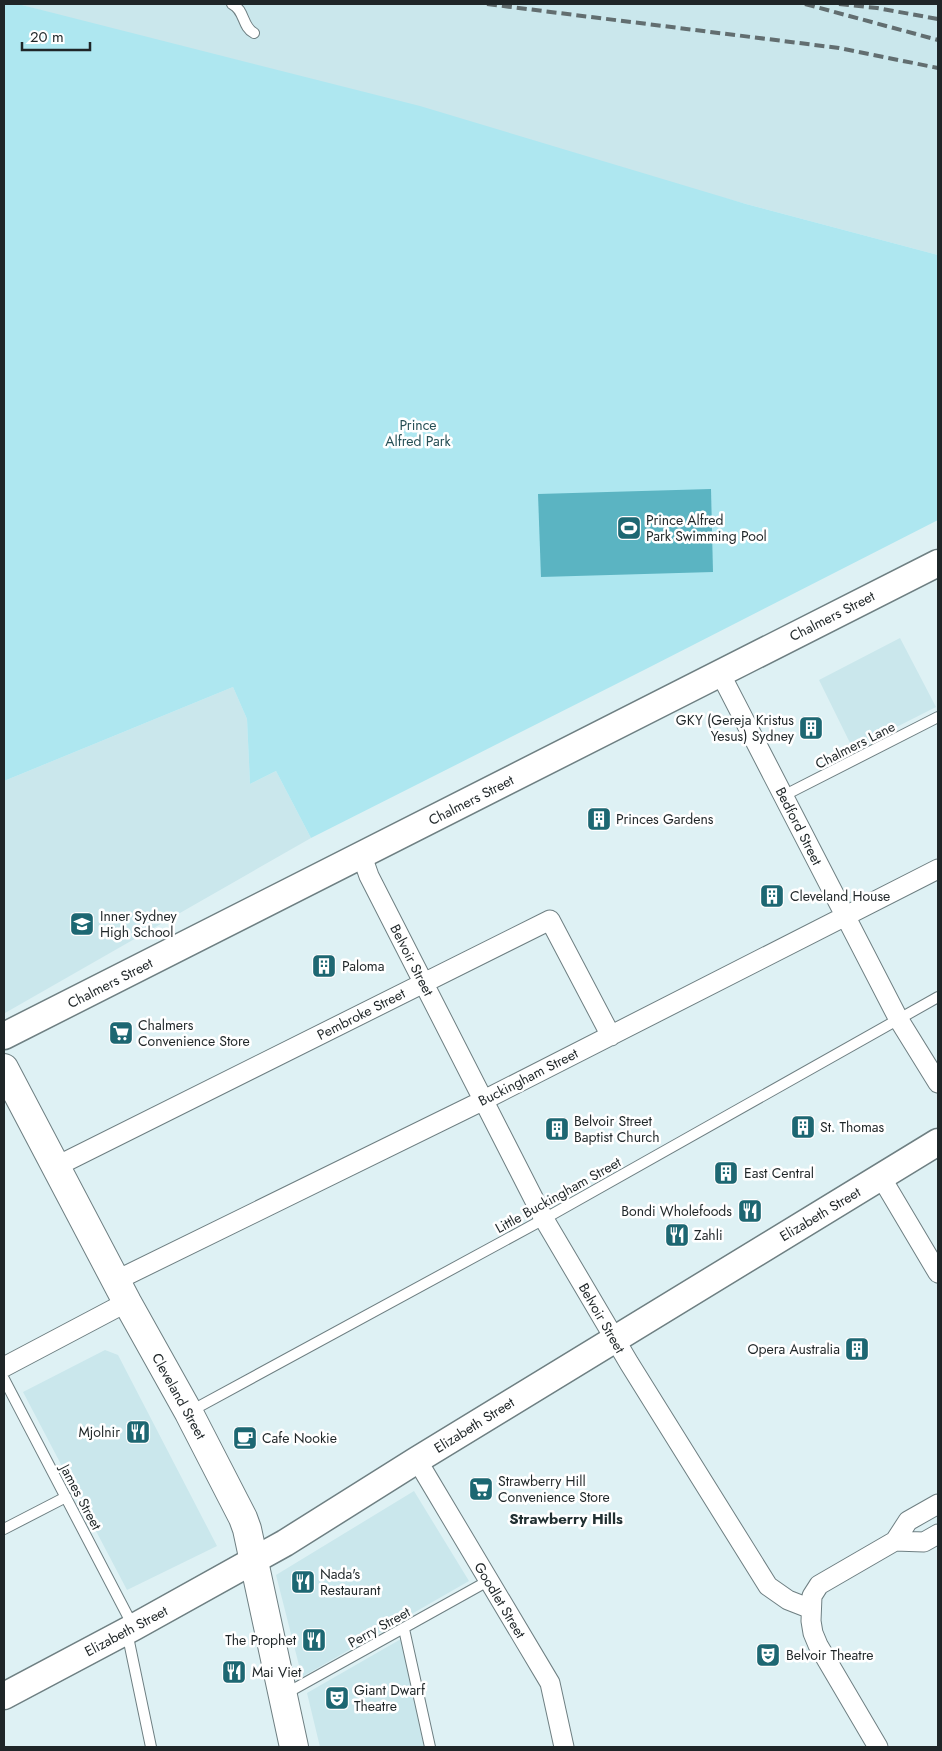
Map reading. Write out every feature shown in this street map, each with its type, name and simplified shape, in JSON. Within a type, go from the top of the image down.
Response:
[{"type":"main road","name":"Chalmers Street","points":[[4,1036],[938,563]]},
{"type":"main road","name":"Cleveland Street","points":[[4,1068],[121,1292],[189,1412],[243,1518],[247,1529],[294,1747]]},
{"type":"main road","name":"Elizabeth Street","points":[[4,1696],[254,1561],[938,1142]]},
{"type":"street","name":"Bedford Street","points":[[720,673],[899,1020],[938,1083]]},
{"type":"street","name":"Belvoir Street","points":[[362,856],[369,876],[544,1219],[615,1339],[768,1586],[788,1600],[811,1608]]},
{"type":"street","name":"Buckingham Street","points":[[4,1367],[121,1292],[484,1100],[938,869]]},
{"type":"street","name":"Pembroke Street","points":[[55,1167],[550,920],[611,1036]]},
{"type":"street","points":[[881,1178],[938,1273]]},
{"type":"street","name":"Goodlet Street","points":[[417,1460],[550,1683],[564,1747]]},
{"type":"street","points":[[878,1747],[818,1645],[812,1627],[812,1596],[819,1586],[895,1541],[908,1521],[938,1504]]},
{"type":"street","points":[[895,1541],[924,1542],[938,1534]]},
{"type":"lane","points":[[232,4],[238,7],[247,27],[254,33]]},
{"type":"lane","name":"Chalmers Lane","points":[[783,796],[938,717]]},
{"type":"lane","name":"Little Buckingham Street","points":[[189,1412],[544,1219],[938,997]]},
{"type":"lane","name":"James Street","points":[[4,1379],[66,1497],[130,1629],[151,1747]]},
{"type":"lane","points":[[4,1529],[66,1497]]},
{"type":"lane","name":"Perry Street","points":[[282,1696],[488,1581]]},
{"type":"lane","points":[[404,1629],[430,1747]]},
{"type":"shaded area","points":[[18,4],[938,4],[938,255],[746,204]]},
{"type":"shaded area","points":[[711,489],[713,572],[541,577],[538,494]]},
{"type":"shaded area","points":[[900,638],[936,707],[853,749],[819,680]]},
{"type":"shaded area","name":"Inner Sydney High School","points":[[233,687],[247,719],[250,784],[276,771],[311,838],[5,1013],[4,781]]},
{"type":"shaded area","points":[[105,1350],[118,1355],[217,1546],[127,1590],[23,1392]]},
{"type":"shaded area","points":[[414,1491],[469,1581],[302,1677],[276,1575]]},
{"type":"shaded area","points":[[401,1639],[424,1747],[320,1747],[307,1693]]},
{"type":"green space","name":"Prince Alfred Park","points":[[4,4],[18,4],[420,106],[746,204],[938,255],[938,520],[311,838],[276,771],[250,784],[247,719],[233,687],[4,781]]},
{"type":"railway","points":[[487,4],[839,48],[938,68]]},
{"type":"railway","points":[[805,4],[938,40]]},
{"type":"railway","points":[[839,4],[877,8],[938,19]]},
{"type":"place","name":"Prince Alfred Park Swimming Pool","points":[[629,528]]},
{"type":"place","name":"GKY (Gereja Kristus Yesus) Sydney","points":[[811,728]]},
{"type":"place","name":"Princes Gardens","points":[[599,819]]},
{"type":"place","name":"Cleveland House","points":[[772,896]]},
{"type":"place","name":"Inner Sydney High School","points":[[82,924]]},
{"type":"place","name":"Paloma","points":[[324,966]]},
{"type":"place","name":"Chalmers Convenience Store","points":[[121,1033]]},
{"type":"place","name":"St. Thomas","points":[[803,1127]]},
{"type":"place","name":"Belvoir Street Baptist Church","points":[[557,1129]]},
{"type":"place","name":"East Central","points":[[726,1173]]},
{"type":"place","name":"Bondi Wholefoods","points":[[750,1211]]},
{"type":"place","name":"Zahli","points":[[677,1235]]},
{"type":"place","name":"Opera Australia","points":[[857,1349]]},
{"type":"place","name":"Mjolnir","points":[[138,1432]]},
{"type":"place","name":"Cafe Nookie","points":[[245,1438]]},
{"type":"place","name":"Strawberry Hill Convenience Store","points":[[481,1489]]},
{"type":"place","name":"Nada's Restaurant","points":[[303,1582]]},
{"type":"place","name":"The Prophet","points":[[314,1640]]},
{"type":"place","name":"Belvoir Theatre","points":[[768,1655]]},
{"type":"place","name":"Mai Viet","points":[[234,1672]]},
{"type":"place","name":"Giant Dwarf Theatre","points":[[337,1698]]},
{"type":"district","name":"Strawberry Hills","points":[[566,1519]]}]
